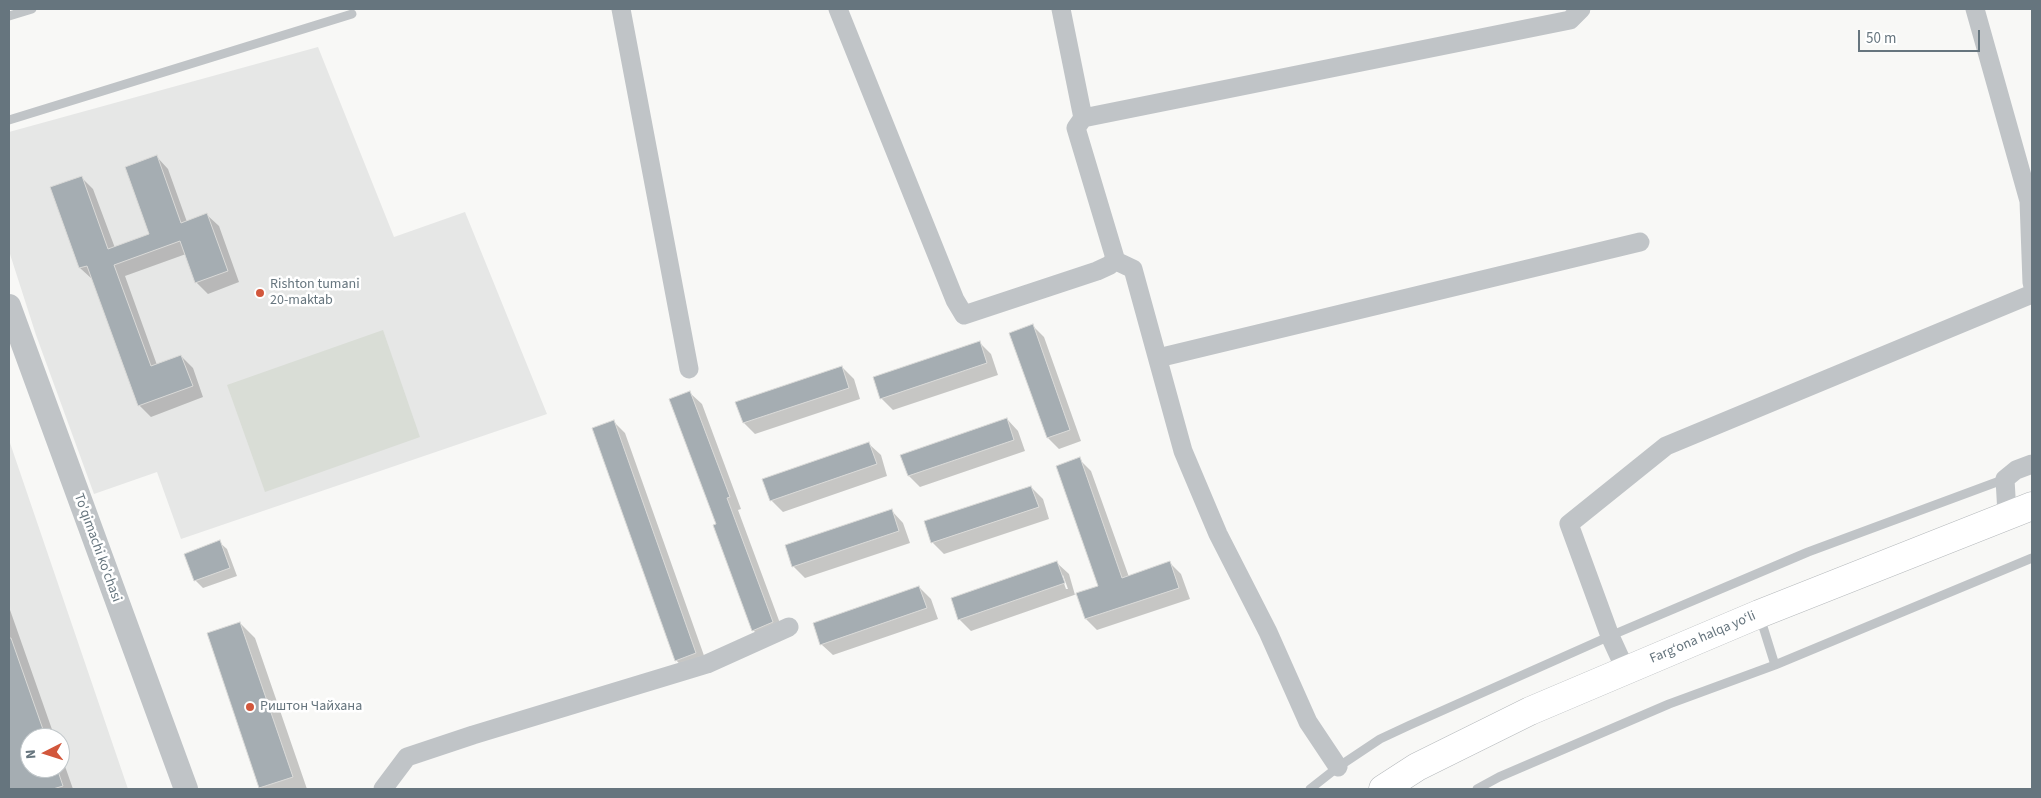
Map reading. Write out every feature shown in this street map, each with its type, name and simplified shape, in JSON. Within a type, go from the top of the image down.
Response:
[{"type":"main road","name":"Farg‘ona halqa yo‘li","points":[[1383,789],[1417,767],[1530,711],[1759,614],[2007,514],[2032,506]]},
{"type":"street","points":[[621,9],[689,369]]},
{"type":"street","points":[[838,9],[954,300],[964,315],[1097,271],[1110,265],[1114,260],[1115,258],[1076,128],[1083,118],[1570,20],[1581,9]]},
{"type":"street","points":[[1061,9],[1083,118]]},
{"type":"street","points":[[1975,9],[2029,201],[2032,283]]},
{"type":"street","points":[[1158,358],[1640,242]]},
{"type":"street","points":[[1114,260],[1133,268],[1183,451],[1218,534],[1268,632],[1308,722],[1338,767]]},
{"type":"street","points":[[1626,671],[1610,636],[1569,524],[1666,446],[2032,294]]},
{"type":"street","name":"To'qimachi ko'chasi","points":[[9,306],[186,789]]},
{"type":"street","points":[[2007,514],[2005,479],[2016,470],[2032,464]]},
{"type":"street","points":[[383,789],[407,757],[707,664],[789,627]]},
{"type":"lane","points":[[9,16],[32,9]]},
{"type":"lane","points":[[9,120],[352,14]]},
{"type":"lane","points":[[1310,789],[1338,767],[1380,739],[1410,724],[1808,552],[2005,479]]},
{"type":"lane","points":[[1477,789],[1499,777],[1669,704],[1775,664],[2032,558]]},
{"type":"lane","points":[[1759,614],[1775,664]]},
{"type":"shaded area","name":"Rishton tumani 20-maktab","points":[[318,47],[394,237],[465,212],[547,414],[181,539],[157,472],[94,494],[36,335],[9,251],[9,132]]},
{"type":"shaded area","points":[[383,330],[420,437],[265,492],[227,385]]},
{"type":"shaded area","points":[[9,440],[128,789],[9,789]]},
{"type":"building","points":[[157,155],[181,223],[207,213],[228,271],[195,283],[180,241],[114,265],[151,366],[181,355],[193,386],[138,406],[87,266],[79,268],[50,187],[82,176],[108,249],[149,234],[125,167]]},
{"type":"building","points":[[1033,324],[1070,430],[1047,438],[1009,333]]},
{"type":"building","points":[[980,341],[987,363],[880,399],[873,377]]},
{"type":"building","points":[[842,366],[849,388],[743,423],[735,402]]},
{"type":"building","points":[[690,391],[730,497],[727,498],[773,622],[752,631],[713,525],[716,524],[669,399]]},
{"type":"building","points":[[1007,418],[1014,440],[908,476],[900,455]]},
{"type":"building","points":[[614,420],[696,653],[675,661],[592,428]]},
{"type":"building","points":[[869,442],[877,464],[770,501],[762,479]]},
{"type":"building","points":[[1080,457],[1122,578],[1170,561],[1179,588],[1085,619],[1076,593],[1098,586],[1056,466]]},
{"type":"building","points":[[1031,486],[1039,507],[931,543],[924,521]]},
{"type":"building","points":[[892,509],[899,531],[792,567],[785,545]]},
{"type":"building","points":[[220,540],[230,568],[194,581],[184,554]]},
{"type":"building","points":[[1057,561],[1065,583],[958,620],[951,598]]},
{"type":"building","points":[[919,586],[927,608],[820,645],[813,623]]},
{"type":"building","points":[[240,622],[293,777],[259,788],[207,633]]},
{"type":"building","points":[[9,638],[11,638],[42,728],[20,728],[20,778],[60,778],[63,786],[53,789],[9,789]]},
{"type":"place","name":"Rishton tumani 20-maktab","points":[[260,293]]},
{"type":"place","name":"Риштон Чайхана","points":[[250,707]]}]
